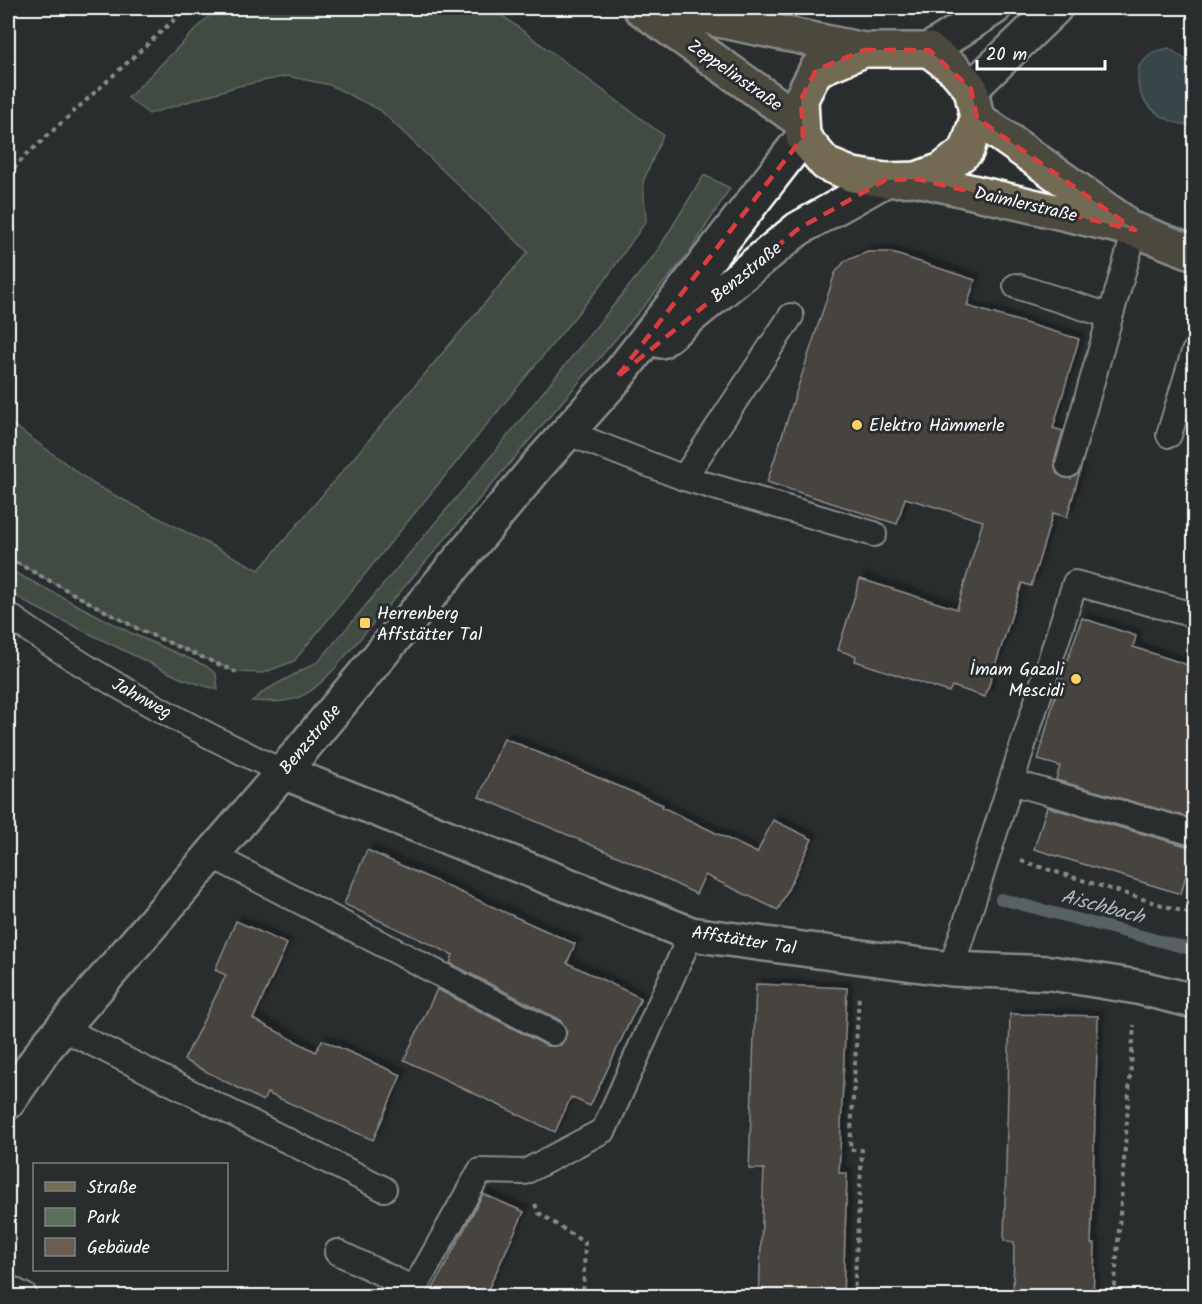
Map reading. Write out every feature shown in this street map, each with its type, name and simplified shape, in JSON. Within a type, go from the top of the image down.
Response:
[{"type":"main road","name":"Zeppelinstraße","points":[[640,8],[803,129]]},
{"type":"main road","name":"Zeppelinstraße","points":[[682,8],[718,20],[864,51]]},
{"type":"main road","points":[[929,50],[955,70],[974,104],[967,150],[942,170],[901,179],[853,175],[826,164],[803,129],[801,99],[816,70],[864,51],[929,50]]},
{"type":"main road","name":"Daimlerstraße","points":[[974,104],[1135,230]]},
{"type":"main road","name":"Daimlerstraße","points":[[901,179],[1135,230],[1194,253]]},
{"type":"street","points":[[929,50],[994,8]]},
{"type":"street","points":[[974,104],[1055,8]]},
{"type":"street","name":"Benzstraße","points":[[8,1102],[62,1028],[283,772],[566,432],[616,378],[803,129]]},
{"type":"street","name":"Benzstraße","points":[[616,378],[798,229],[901,179]]},
{"type":"street","name":"Affstätter Tal","points":[[283,772],[692,934],[951,969],[1051,973],[1137,987],[1194,1001]]},
{"type":"lane","points":[[1068,465],[1135,230]]},
{"type":"lane","points":[[1016,286],[1110,316]]},
{"type":"lane","points":[[684,478],[791,316]]},
{"type":"lane","points":[[1169,435],[1194,352]]},
{"type":"lane","points":[[566,432],[684,478],[874,534]]},
{"type":"lane","points":[[951,969],[1075,583],[1194,615]]},
{"type":"lane","name":"Jahnweg","points":[[8,615],[76,661],[217,741],[283,772]]},
{"type":"lane","points":[[1011,782],[1190,832]]},
{"type":"lane","points":[[211,855],[553,1033]]},
{"type":"lane","points":[[337,1252],[414,1289],[480,1171],[525,1172],[604,1130],[692,934]]},
{"type":"lane","points":[[62,1028],[384,1189]]},
{"type":"lane","points":[[8,1287],[25,1296]]},
{"type":"path","points":[[8,176],[23,158],[187,8]]},
{"type":"path","points":[[8,558],[140,630],[236,672]]},
{"type":"path","points":[[990,853],[1194,915]]},
{"type":"path","points":[[854,1296],[862,1150],[850,1150],[861,957]]},
{"type":"path","points":[[1114,1296],[1137,987]]},
{"type":"path","points":[[525,1172],[538,1213],[585,1243],[583,1296]]},
{"type":"highlighted area","points":[[864,50],[929,50],[971,89],[977,118],[1135,230],[917,179],[885,180],[798,229],[616,378],[803,137],[801,99],[816,70]]},
{"type":"green space","points":[[217,8],[492,8],[663,135],[643,182],[646,221],[605,280],[294,661],[263,673],[236,672],[140,630],[8,558],[8,421],[95,485],[259,570],[528,252],[380,110],[330,85],[287,76],[238,86],[149,114],[128,98]]},
{"type":"green space","points":[[704,175],[730,188],[689,253],[336,667],[317,686],[299,697],[279,701],[252,701],[266,690],[319,661],[483,466],[656,253]]},
{"type":"green space","points":[[8,569],[133,634],[206,666],[216,674],[218,690],[180,678],[29,604],[8,590]]},
{"type":"water","points":[[1169,48],[1194,66],[1194,125],[1177,123],[1161,116],[1147,104],[1139,89],[1139,66],[1153,52]]},
{"type":"building","points":[[867,252],[889,252],[975,280],[967,306],[1079,339],[1053,428],[1063,431],[1054,462],[1057,474],[1071,479],[1080,471],[1067,517],[1053,513],[1031,586],[1022,583],[985,697],[952,686],[949,692],[855,661],[856,656],[838,650],[860,579],[957,609],[983,521],[905,498],[897,524],[767,482],[835,273],[845,261]]},
{"type":"building","points":[[1082,618],[1136,636],[1133,647],[1194,667],[1194,819],[1056,780],[1060,766],[1038,760],[1054,700]]},
{"type":"building","points":[[504,738],[663,805],[662,807],[757,853],[773,820],[812,839],[778,910],[705,875],[696,894],[624,859],[479,797]]},
{"type":"building","points":[[1047,807],[1186,846],[1194,845],[1181,894],[1034,849]]},
{"type":"building","points":[[367,850],[575,944],[567,963],[641,998],[590,1106],[571,1097],[555,1132],[404,1060],[437,989],[547,1046],[561,1045],[567,1032],[560,1020],[450,963],[453,955],[344,904]]},
{"type":"building","points":[[236,921],[287,944],[253,1019],[316,1052],[322,1040],[401,1075],[373,1140],[267,1093],[263,1101],[184,1060],[226,975],[215,970]]},
{"type":"building","points":[[756,984],[847,988],[839,1173],[847,1173],[843,1296],[759,1296],[764,1169],[749,1169]]},
{"type":"building","points":[[1010,1014],[1098,1016],[1091,1244],[1095,1244],[1093,1296],[1013,1296],[1014,1242],[1004,1241]]},
{"type":"building","points":[[483,1194],[524,1212],[485,1296],[429,1296]]},
{"type":"waterway","name":"Aischbach","points":[[1001,899],[1194,950]]},
{"type":"place","name":"Elektro Hämmerle","points":[[857,425]]},
{"type":"place","name":"Herrenberg Affstätter Tal","points":[[365,623]]},
{"type":"place","name":"İmam Gazali Mescidi","points":[[1076,679]]}]
